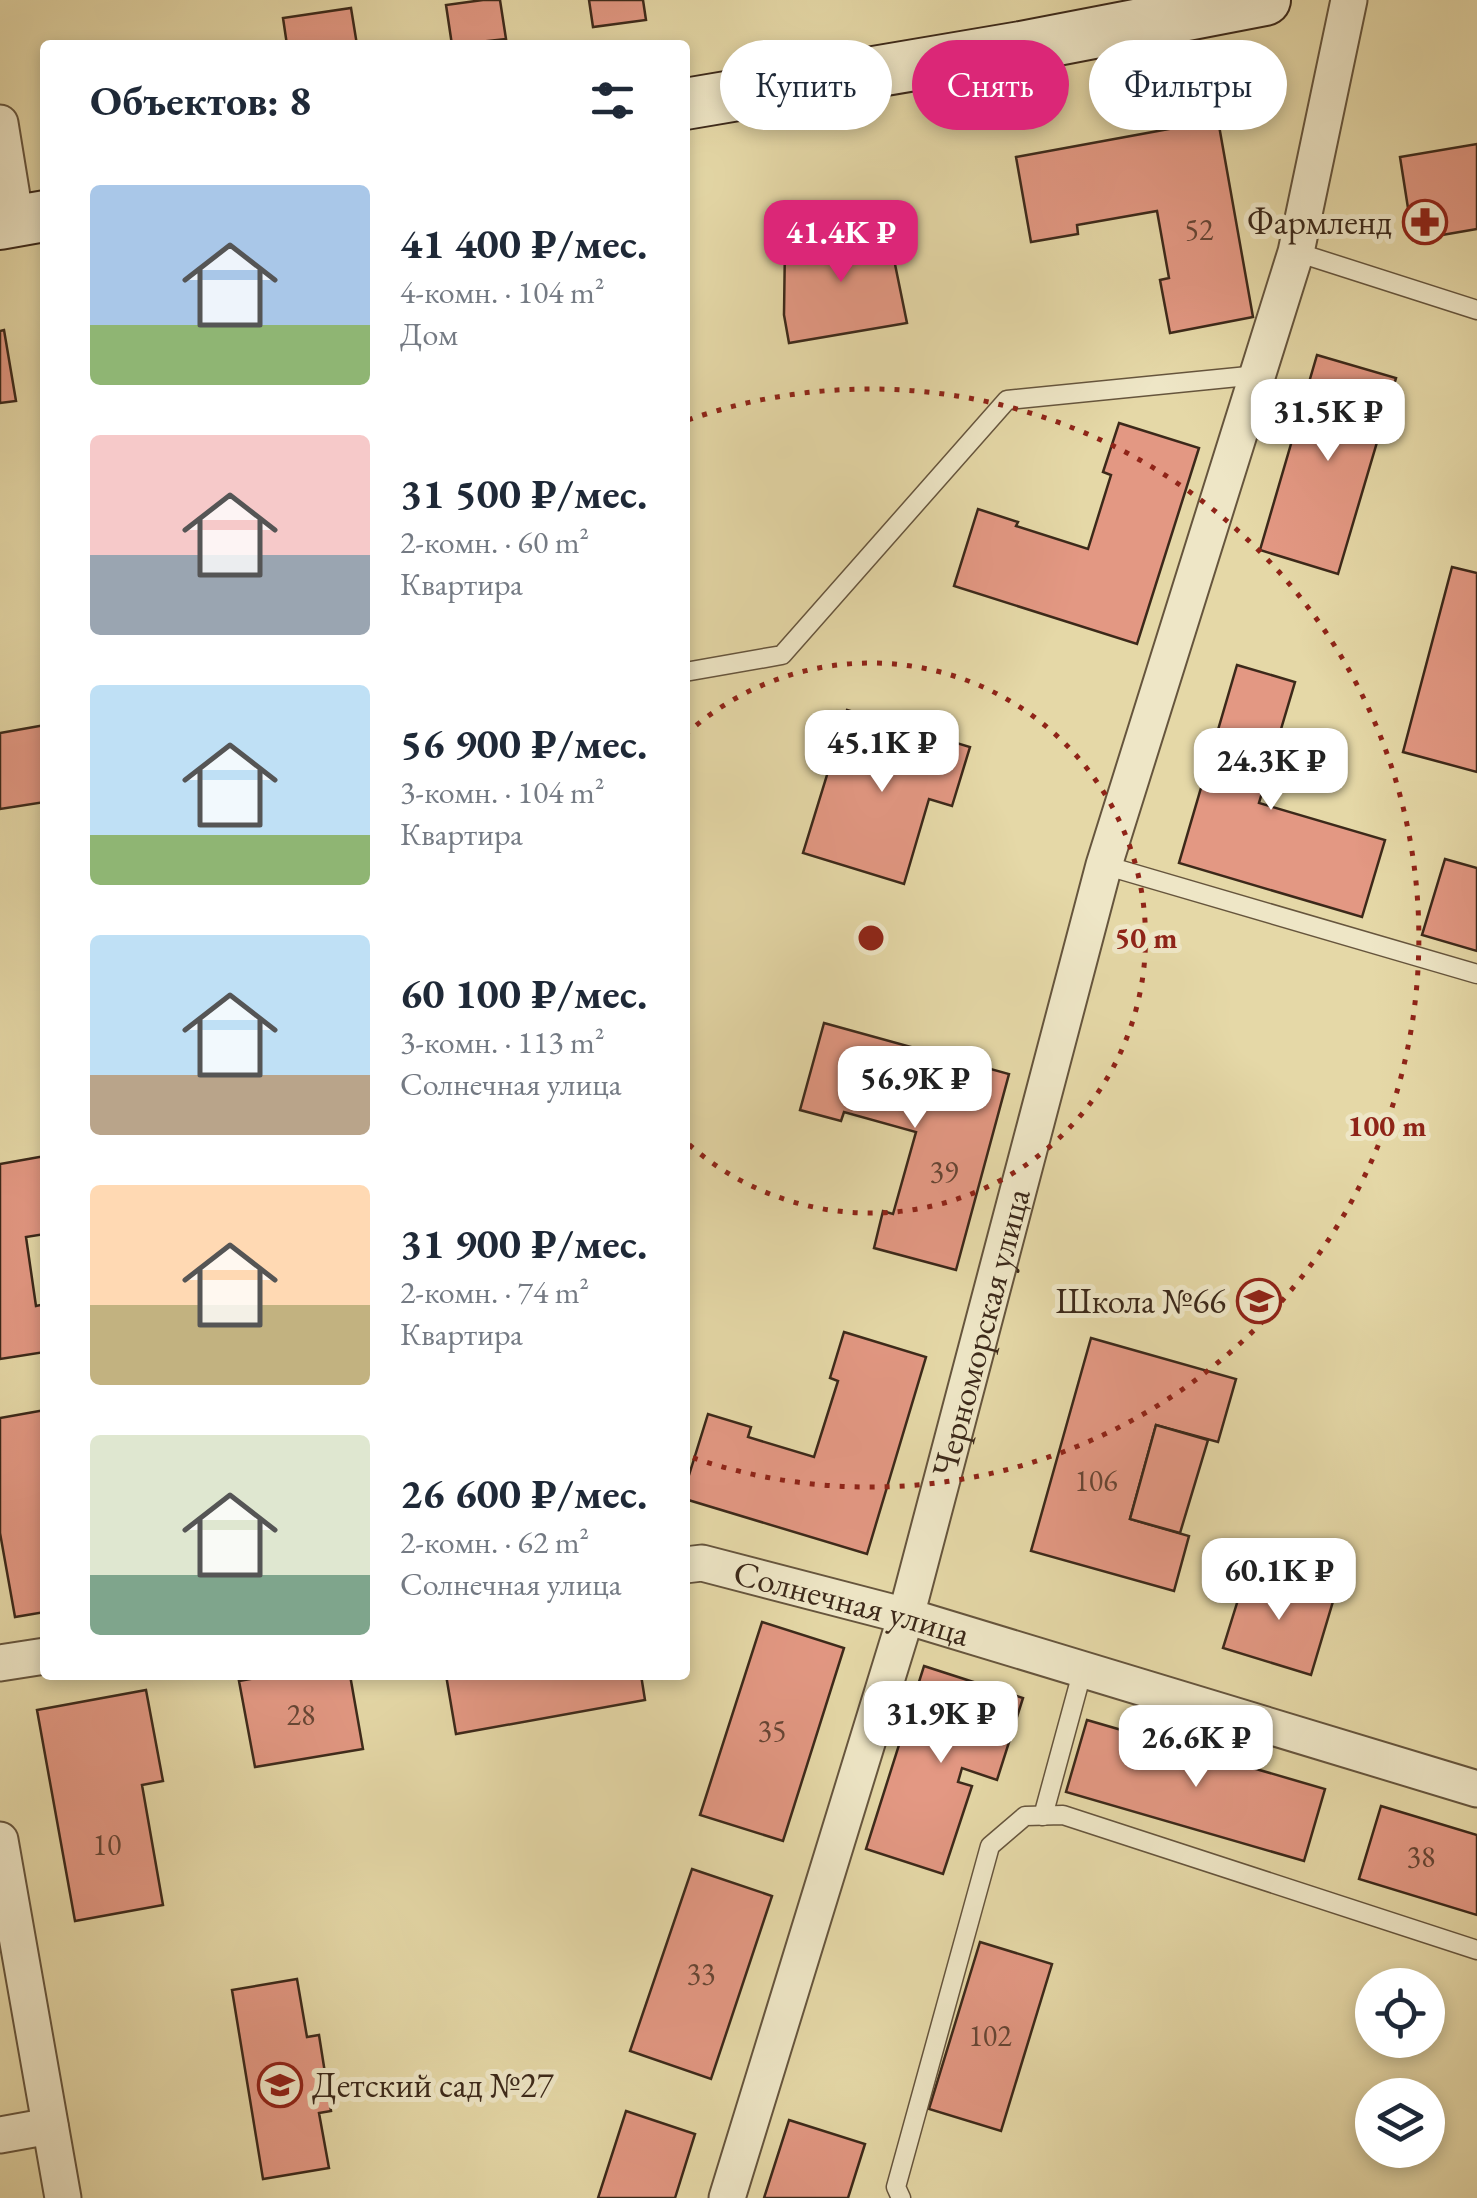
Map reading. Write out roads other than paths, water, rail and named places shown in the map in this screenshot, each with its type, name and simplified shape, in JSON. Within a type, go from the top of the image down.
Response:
[{"type":"main road","points":[[690,103],[1021,47],[1265,0]]},
{"type":"street","name":"Черноморская улица","points":[[728,2198],[906,1616],[1104,865],[1296,252],[1350,0]]},
{"type":"street","points":[[0,124],[20,220]]},
{"type":"street","name":"Солнечная улица","points":[[690,1564],[702,1563],[906,1616],[1477,1789]]},
{"type":"street","points":[[0,1663],[40,1657]]},
{"type":"street","points":[[0,1840],[63,2198]]},
{"type":"street","points":[[0,2135],[50,2126]]},
{"type":"lane","points":[[1296,252],[1477,310]]},
{"type":"lane","points":[[690,671],[782,655],[1007,400],[1258,375]]},
{"type":"lane","points":[[1104,865],[1477,974]]},
{"type":"lane","points":[[1043,1816],[1082,1670]]},
{"type":"lane","points":[[901,2198],[896,2187],[990,1846],[1025,1816],[1063,1816],[1477,1950]]},
{"type":"place","name":"Фармленд","points":[[1425,222]]},
{"type":"place","name":"Школа №66","points":[[1259,1301]]},
{"type":"place","name":"Детский сад №27","points":[[280,2085]]}]
